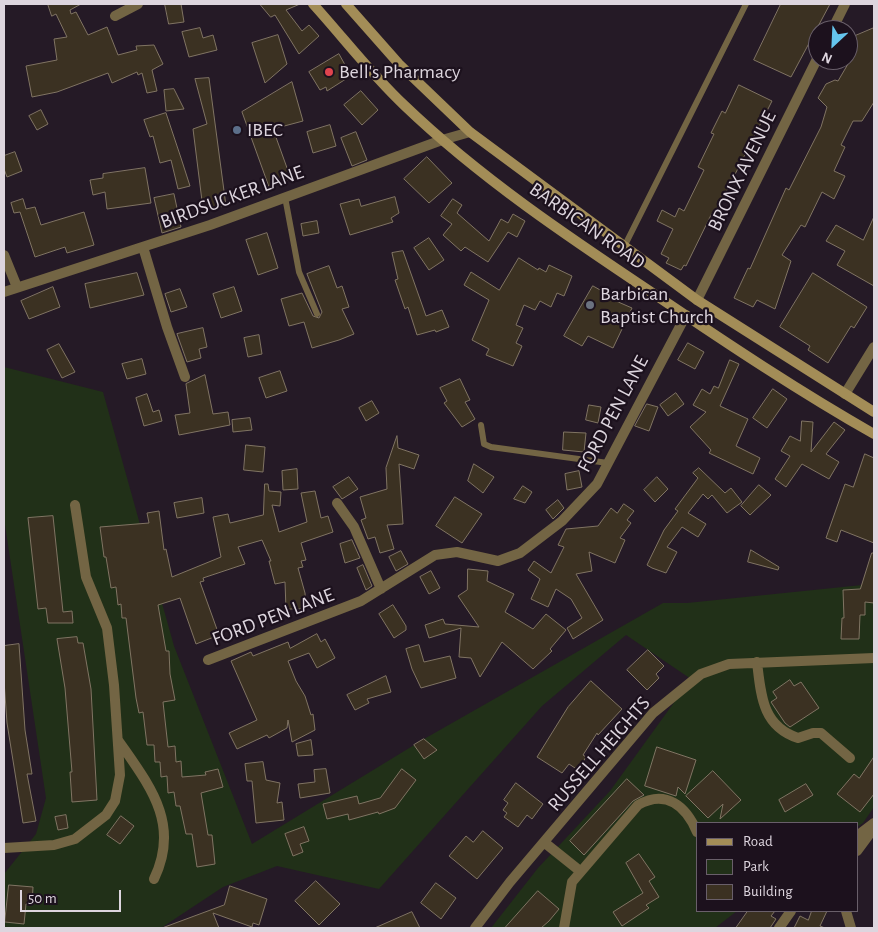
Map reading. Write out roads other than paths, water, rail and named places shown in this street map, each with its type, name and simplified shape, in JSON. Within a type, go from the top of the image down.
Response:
[{"type":"main road","name":"BARBICAN ROAD","points":[[313,4],[403,104],[442,140],[498,184],[613,266],[686,315],[835,412],[874,434]]},
{"type":"main road","name":"BARBICAN ROAD","points":[[346,4],[399,64],[470,132],[697,300],[874,412]]},
{"type":"street","points":[[115,16],[138,4]]},
{"type":"street","points":[[837,20],[845,4]]},
{"type":"street","name":"BRONX AVENUE","points":[[697,300],[812,70]]},
{"type":"street","name":"BIRDSUCKER LANE","points":[[4,292],[144,247],[442,140],[470,132]]},
{"type":"street","points":[[144,247],[167,327],[185,377]]},
{"type":"street","points":[[4,255],[17,287]]},
{"type":"street","name":"FORD PEN LANE","points":[[208,660],[361,602],[435,555],[457,552],[498,561],[520,553],[562,521],[597,484],[686,315]]},
{"type":"street","points":[[844,394],[874,347]]},
{"type":"street","points":[[337,503],[354,527],[381,589]]},
{"type":"street","points":[[4,848],[54,845],[75,839],[106,816],[115,801],[120,776],[107,628],[86,577],[75,505]]},
{"type":"street","name":"RUSSELL HEIGHTS","points":[[475,928],[510,882],[545,843],[653,713],[701,674],[729,664],[874,658]]},
{"type":"street","points":[[757,662],[768,716],[780,728],[798,738],[813,733],[821,733],[850,758]]},
{"type":"street","points":[[117,739],[148,782],[166,828],[166,847],[154,879]]},
{"type":"street","points":[[564,928],[567,920],[570,889],[580,871],[638,805],[647,799],[660,797],[672,801],[690,815],[696,830]]},
{"type":"street","points":[[858,835],[874,823]]},
{"type":"street","points":[[858,850],[874,828]]},
{"type":"street","points":[[545,843],[580,871]]},
{"type":"street","points":[[779,928],[789,912]]},
{"type":"street","points":[[846,912],[851,928]]},
{"type":"lane","points":[[624,247],[746,4]]},
{"type":"lane","points":[[285,197],[299,272],[317,314]]},
{"type":"lane","points":[[481,424],[484,444],[491,447],[608,463]]},
{"type":"place","name":"Bell's Pharmacy","points":[[329,72]]},
{"type":"place","name":"IBEC","points":[[237,130]]},
{"type":"place","name":"Barbican Baptist Church","points":[[590,305]]}]
